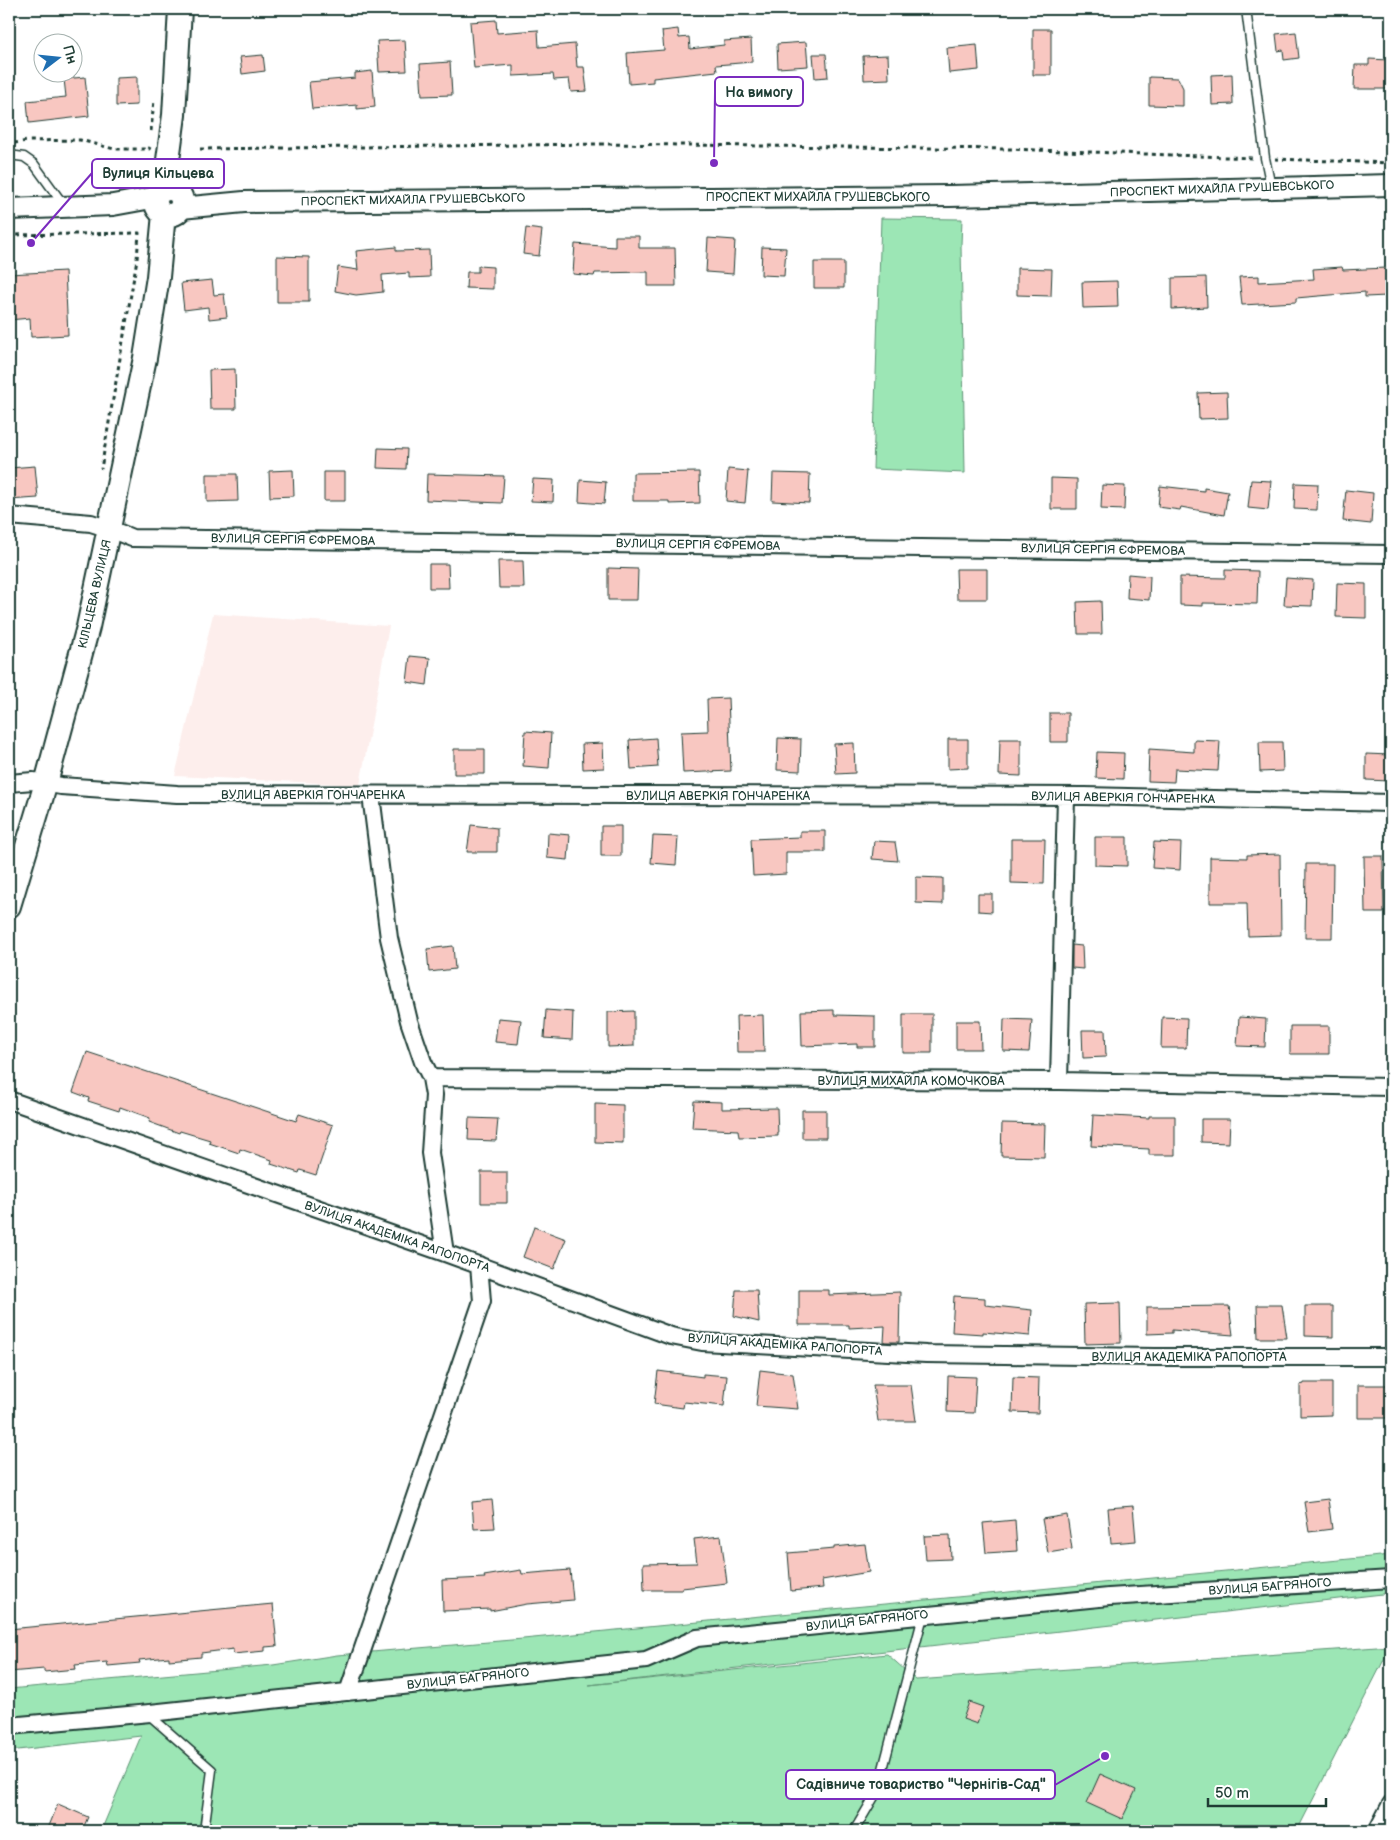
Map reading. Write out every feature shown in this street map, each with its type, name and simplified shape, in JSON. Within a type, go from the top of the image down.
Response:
[{"type":"main road","name":"КІЛЬЦЕВА ВУЛИЦЯ","points":[[9,906],[46,783],[88,627],[145,358],[169,202],[180,9]]},
{"type":"street","name":"ПРОСПЕКТ МИХАЙЛА ГРУШЕВСЬКОГО","points":[[9,209],[169,202],[960,196],[1391,185]]},
{"type":"street","name":"ВУЛИЦЯ СЕРГІЯ ЄФРЕМОВА","points":[[9,516],[91,523],[110,528],[132,538],[1391,554]]},
{"type":"street","name":"ВУЛИЦЯ АВЕРКІЯ ГОНЧАРЕНКА","points":[[9,783],[34,781],[61,786],[177,794],[1066,796],[1391,803]]},
{"type":"street","points":[[371,795],[389,938],[409,1021],[423,1062],[431,1078],[434,1095],[430,1153],[445,1253]]},
{"type":"street","points":[[1058,1081],[1066,796]]},
{"type":"street","name":"ВУЛИЦЯ МИХАЙЛА КОМОЧКОВА","points":[[431,1078],[1058,1081],[1391,1086]]},
{"type":"street","name":"ВУЛИЦЯ АКАДЕМІКА РАПОПОРТА","points":[[9,1100],[479,1265],[671,1336],[702,1342],[926,1354],[1155,1357],[1391,1357]]},
{"type":"street","points":[[348,1692],[482,1301],[479,1265]]},
{"type":"street","name":"ВУЛИЦЯ БАГРЯНОГО","points":[[9,1726],[646,1660],[697,1638],[1109,1597],[1391,1579]]},
{"type":"street","points":[[1377,1831],[1391,1804]]},
{"type":"lane","points":[[1246,9],[1265,158],[1271,188]]},
{"type":"lane","points":[[9,155],[24,157],[34,164],[66,208]]},
{"type":"lane","points":[[854,1831],[877,1792],[922,1616]]},
{"type":"lane","points":[[147,1713],[212,1770],[204,1831]]},
{"type":"path","points":[[9,144],[28,141],[80,140],[114,149],[149,149]]},
{"type":"path","points":[[200,150],[602,144],[999,149],[1391,163]]},
{"type":"path","points":[[9,235],[139,233]]},
{"type":"shaded area","points":[[213,614],[389,626],[360,785],[175,776]]},
{"type":"green space","points":[[881,218],[962,219],[965,473],[873,469]]},
{"type":"green space","points":[[1391,1555],[1391,1593],[589,1685],[887,1654],[916,1680],[1391,1646],[1297,1831],[101,1831],[141,1736],[9,1751],[9,1689],[273,1665],[337,1655],[523,1639]]},
{"type":"building","points":[[496,20],[497,33],[538,30],[539,47],[575,44],[577,67],[584,67],[587,91],[571,92],[569,79],[554,80],[553,74],[513,76],[513,65],[474,68],[470,22]]},
{"type":"building","points":[[678,29],[679,38],[689,37],[690,49],[724,45],[724,41],[751,39],[752,62],[716,65],[717,71],[653,78],[653,82],[629,84],[627,53],[664,50],[662,31]]},
{"type":"building","points":[[1033,29],[1051,29],[1051,75],[1033,75]]},
{"type":"building","points":[[1296,32],[1299,58],[1284,60],[1283,50],[1278,51],[1276,34]]},
{"type":"building","points":[[405,40],[407,71],[379,72],[377,41]]},
{"type":"building","points":[[806,42],[808,66],[778,68],[777,44]]},
{"type":"building","points":[[977,45],[979,70],[949,73],[947,48]]},
{"type":"building","points":[[813,54],[826,54],[828,77],[815,78]]},
{"type":"building","points":[[263,55],[265,71],[242,74],[240,57]]},
{"type":"building","points":[[888,55],[889,79],[864,80],[863,56]]},
{"type":"building","points":[[1369,59],[1389,60],[1388,89],[1354,89],[1355,65],[1369,65]]},
{"type":"building","points":[[450,62],[452,95],[422,96],[420,64]]},
{"type":"building","points":[[372,71],[375,107],[357,109],[357,105],[312,109],[309,82],[355,78],[355,73]]},
{"type":"building","points":[[1232,74],[1233,104],[1212,105],[1211,75]]},
{"type":"building","points":[[82,77],[85,77],[89,116],[29,123],[27,101],[66,97],[64,82],[82,82]]},
{"type":"building","points":[[137,77],[137,105],[116,106],[116,78]]},
{"type":"building","points":[[1149,77],[1178,78],[1183,88],[1183,106],[1149,105]]},
{"type":"building","points":[[526,228],[542,230],[539,256],[523,254]]},
{"type":"building","points":[[615,236],[639,236],[639,248],[675,248],[676,286],[648,286],[648,272],[595,273],[594,276],[573,274],[575,244],[615,247]]},
{"type":"building","points":[[708,238],[735,240],[733,274],[706,272]]},
{"type":"building","points":[[396,247],[396,251],[429,250],[430,277],[409,278],[409,273],[382,275],[383,292],[356,295],[335,291],[338,267],[358,270],[356,251]]},
{"type":"building","points":[[762,247],[786,248],[784,276],[761,275]]},
{"type":"building","points":[[277,256],[309,257],[309,302],[277,302]]},
{"type":"building","points":[[814,262],[844,262],[844,288],[814,288]]},
{"type":"building","points":[[478,266],[493,267],[493,289],[466,288],[467,272],[478,272]]},
{"type":"building","points":[[1342,267],[1343,270],[1386,268],[1387,296],[1365,297],[1365,292],[1296,298],[1296,302],[1242,305],[1239,277],[1259,276],[1259,282],[1314,279],[1313,269]]},
{"type":"building","points":[[1017,268],[1052,269],[1051,296],[1017,295]]},
{"type":"building","points":[[65,271],[68,335],[31,337],[30,318],[9,320],[9,274]]},
{"type":"building","points":[[1206,277],[1207,307],[1172,309],[1172,278]]},
{"type":"building","points":[[212,280],[214,295],[224,294],[227,317],[209,319],[208,307],[184,310],[181,283]]},
{"type":"building","points":[[1117,281],[1118,307],[1083,308],[1082,282]]},
{"type":"building","points":[[235,369],[236,409],[210,409],[209,370]]},
{"type":"building","points":[[1227,392],[1228,418],[1199,419],[1198,393]]},
{"type":"building","points":[[378,448],[407,449],[406,469],[377,468]]},
{"type":"building","points":[[35,466],[38,498],[9,500],[9,468]]},
{"type":"building","points":[[728,469],[748,471],[745,503],[726,501]]},
{"type":"building","points":[[293,470],[294,496],[270,497],[269,471]]},
{"type":"building","points":[[324,472],[345,472],[345,501],[324,501]]},
{"type":"building","points":[[699,472],[700,503],[669,504],[669,501],[633,501],[633,473]]},
{"type":"building","points":[[773,473],[810,474],[809,503],[772,501]]},
{"type":"building","points":[[207,474],[237,474],[238,501],[207,502]]},
{"type":"building","points":[[427,474],[504,476],[502,503],[426,500]]},
{"type":"building","points":[[1051,478],[1077,479],[1077,509],[1051,509]]},
{"type":"building","points":[[533,479],[554,480],[553,502],[531,501]]},
{"type":"building","points":[[580,480],[606,482],[604,504],[579,502]]},
{"type":"building","points":[[1251,480],[1271,481],[1268,510],[1248,508]]},
{"type":"building","points":[[1295,483],[1318,484],[1317,510],[1294,509]]},
{"type":"building","points":[[1102,485],[1125,486],[1124,510],[1101,509]]},
{"type":"building","points":[[1160,486],[1204,491],[1204,488],[1228,492],[1224,515],[1181,507],[1180,510],[1158,507]]},
{"type":"building","points":[[1346,490],[1373,493],[1371,524],[1343,521]]},
{"type":"building","points":[[498,561],[523,561],[524,588],[499,588]]},
{"type":"building","points":[[429,564],[448,564],[449,588],[429,588]]},
{"type":"building","points":[[608,568],[638,569],[637,600],[608,600]]},
{"type":"building","points":[[956,569],[987,569],[987,599],[957,599]]},
{"type":"building","points":[[1225,570],[1258,571],[1257,604],[1203,603],[1203,606],[1180,605],[1180,577],[1225,578]]},
{"type":"building","points":[[1128,574],[1150,576],[1149,600],[1127,598]]},
{"type":"building","points":[[1286,578],[1313,580],[1312,606],[1284,605]]},
{"type":"building","points":[[1337,583],[1366,584],[1366,618],[1336,617]]},
{"type":"building","points":[[1101,601],[1102,634],[1078,634],[1077,602]]},
{"type":"building","points":[[410,656],[430,658],[427,685],[407,682]]},
{"type":"building","points":[[728,698],[731,771],[683,773],[681,732],[708,731],[707,699]]},
{"type":"building","points":[[1050,713],[1068,713],[1068,742],[1050,742]]},
{"type":"building","points":[[525,731],[551,733],[549,768],[523,766]]},
{"type":"building","points":[[656,738],[658,767],[631,769],[629,740]]},
{"type":"building","points":[[778,738],[801,739],[800,771],[777,770]]},
{"type":"building","points":[[948,739],[968,739],[968,768],[948,769]]},
{"type":"building","points":[[1000,739],[1021,739],[1021,776],[999,775]]},
{"type":"building","points":[[1194,740],[1220,741],[1218,771],[1175,769],[1174,782],[1148,781],[1149,749],[1194,752]]},
{"type":"building","points":[[1259,742],[1282,742],[1283,771],[1260,772]]},
{"type":"building","points":[[603,743],[604,768],[583,769],[582,744]]},
{"type":"building","points":[[854,743],[855,773],[836,774],[834,744]]},
{"type":"building","points":[[454,749],[485,749],[485,774],[454,774]]},
{"type":"building","points":[[1097,752],[1124,753],[1123,779],[1096,778]]},
{"type":"building","points":[[1366,754],[1390,755],[1390,781],[1366,780]]},
{"type":"building","points":[[471,825],[497,828],[497,852],[467,852]]},
{"type":"building","points":[[601,826],[621,826],[621,856],[601,856]]},
{"type":"building","points":[[800,831],[825,831],[825,852],[786,852],[786,874],[753,876],[751,839],[800,837]]},
{"type":"building","points":[[548,833],[570,835],[568,860],[547,858]]},
{"type":"building","points":[[653,836],[678,837],[676,865],[651,863]]},
{"type":"building","points":[[1095,837],[1127,837],[1127,866],[1095,865]]},
{"type":"building","points":[[1011,839],[1045,839],[1044,884],[1011,883]]},
{"type":"building","points":[[874,841],[895,842],[898,861],[872,859]]},
{"type":"building","points":[[1154,842],[1181,843],[1180,870],[1152,868]]},
{"type":"building","points":[[1280,854],[1281,935],[1248,936],[1247,903],[1210,903],[1210,857],[1247,858],[1247,855]]},
{"type":"building","points":[[1364,856],[1383,856],[1384,913],[1365,913]]},
{"type":"building","points":[[1306,864],[1333,864],[1332,938],[1305,938]]},
{"type":"building","points":[[916,877],[943,878],[943,904],[916,903]]},
{"type":"building","points":[[978,894],[992,894],[992,912],[978,911]]},
{"type":"building","points":[[1072,945],[1082,946],[1083,969],[1072,968]]},
{"type":"building","points":[[453,946],[455,969],[429,972],[427,949]]},
{"type":"building","points":[[546,1010],[573,1012],[572,1040],[544,1038]]},
{"type":"building","points":[[834,1010],[834,1015],[875,1016],[875,1047],[857,1047],[857,1044],[802,1046],[801,1011]]},
{"type":"building","points":[[634,1011],[634,1046],[608,1047],[608,1012]]},
{"type":"building","points":[[903,1014],[932,1014],[932,1053],[903,1053]]},
{"type":"building","points":[[763,1015],[764,1052],[737,1052],[736,1016]]},
{"type":"building","points":[[1162,1017],[1187,1018],[1186,1048],[1161,1048]]},
{"type":"building","points":[[1239,1017],[1266,1019],[1265,1047],[1237,1046]]},
{"type":"building","points":[[498,1018],[521,1020],[518,1044],[495,1042]]},
{"type":"building","points":[[1004,1019],[1032,1020],[1029,1052],[1003,1051]]},
{"type":"building","points":[[956,1021],[980,1021],[981,1049],[956,1049]]},
{"type":"building","points":[[1290,1026],[1329,1026],[1329,1054],[1290,1054]]},
{"type":"building","points":[[1082,1030],[1105,1030],[1106,1057],[1083,1058]]},
{"type":"building","points":[[87,1052],[296,1121],[299,1114],[333,1125],[316,1175],[300,1170],[299,1173],[271,1164],[272,1160],[240,1149],[239,1153],[209,1143],[210,1140],[180,1131],[179,1133],[149,1122],[150,1118],[120,1107],[119,1111],[88,1101],[89,1098],[73,1092]]},
{"type":"building","points":[[694,1101],[722,1102],[722,1109],[777,1108],[778,1136],[739,1137],[738,1130],[692,1128]]},
{"type":"building","points":[[595,1104],[623,1105],[623,1143],[595,1142]]},
{"type":"building","points":[[802,1110],[826,1110],[826,1138],[802,1138]]},
{"type":"building","points":[[1093,1115],[1149,1118],[1149,1116],[1175,1116],[1175,1155],[1149,1155],[1149,1149],[1091,1146]]},
{"type":"building","points":[[469,1118],[498,1119],[496,1141],[468,1140]]},
{"type":"building","points":[[1201,1119],[1230,1119],[1229,1143],[1201,1142]]},
{"type":"building","points":[[1002,1123],[1045,1124],[1044,1157],[1001,1156]]},
{"type":"building","points":[[481,1172],[507,1172],[507,1203],[481,1203]]},
{"type":"building","points":[[534,1227],[566,1239],[554,1269],[523,1257]]},
{"type":"building","points":[[736,1290],[757,1290],[759,1322],[734,1316]]},
{"type":"building","points":[[799,1290],[829,1290],[829,1295],[900,1292],[899,1342],[884,1342],[885,1326],[849,1328],[849,1325],[799,1325]]},
{"type":"building","points":[[954,1296],[985,1298],[985,1305],[1032,1310],[1030,1336],[983,1332],[983,1334],[952,1332]]},
{"type":"building","points":[[1120,1303],[1121,1343],[1085,1344],[1084,1304]]},
{"type":"building","points":[[1257,1305],[1282,1305],[1287,1338],[1258,1338]]},
{"type":"building","points":[[1229,1306],[1233,1335],[1172,1330],[1172,1333],[1147,1334],[1147,1307]]},
{"type":"building","points":[[1305,1306],[1333,1306],[1333,1337],[1305,1336]]},
{"type":"building","points":[[760,1370],[793,1374],[798,1409],[756,1406]]},
{"type":"building","points":[[658,1371],[703,1377],[703,1374],[727,1376],[724,1406],[684,1402],[683,1408],[654,1404]]},
{"type":"building","points":[[948,1376],[976,1377],[974,1413],[947,1412]]},
{"type":"building","points":[[1013,1377],[1039,1378],[1038,1413],[1012,1412]]},
{"type":"building","points":[[1304,1383],[1332,1383],[1332,1415],[1300,1416],[1300,1385]]},
{"type":"building","points":[[873,1385],[911,1385],[916,1421],[878,1421]]},
{"type":"building","points":[[1358,1385],[1390,1385],[1390,1418],[1358,1418]]},
{"type":"building","points":[[1328,1499],[1332,1529],[1309,1532],[1304,1502]]},
{"type":"building","points":[[492,1500],[495,1528],[474,1529],[472,1502]]},
{"type":"building","points":[[1133,1506],[1136,1541],[1111,1543],[1108,1508]]},
{"type":"building","points":[[1067,1515],[1072,1549],[1048,1553],[1042,1519]]},
{"type":"building","points":[[1015,1520],[1017,1551],[986,1553],[983,1523]]},
{"type":"building","points":[[950,1535],[951,1559],[926,1560],[924,1536]]},
{"type":"building","points":[[721,1536],[727,1583],[682,1588],[682,1590],[644,1590],[643,1564],[697,1563],[694,1539]]},
{"type":"building","points":[[865,1544],[869,1572],[822,1580],[823,1588],[791,1591],[788,1553]]},
{"type":"building","points":[[521,1570],[522,1574],[570,1570],[573,1600],[527,1604],[490,1611],[490,1609],[443,1611],[442,1580],[485,1578],[484,1576]]},
{"type":"building","points":[[273,1604],[277,1646],[265,1647],[265,1651],[233,1654],[233,1649],[201,1653],[201,1657],[169,1660],[169,1657],[139,1660],[140,1663],[108,1666],[107,1662],[75,1665],[76,1669],[44,1672],[44,1669],[9,1672],[9,1629]]},
{"type":"building","points":[[969,1702],[983,1707],[977,1724],[963,1719]]},
{"type":"building","points":[[1100,1774],[1136,1790],[1122,1819],[1087,1803]]},
{"type":"building","points":[[58,1804],[88,1817],[82,1831],[47,1831]]},
{"type":"place","name":"На вимогу","points":[[714,163]]},
{"type":"place","name":"Вулиця Кільцева","points":[[31,243]]},
{"type":"place","name":"Садівниче товариство \"Чернігів-Сад\"","points":[[1105,1756]]}]
